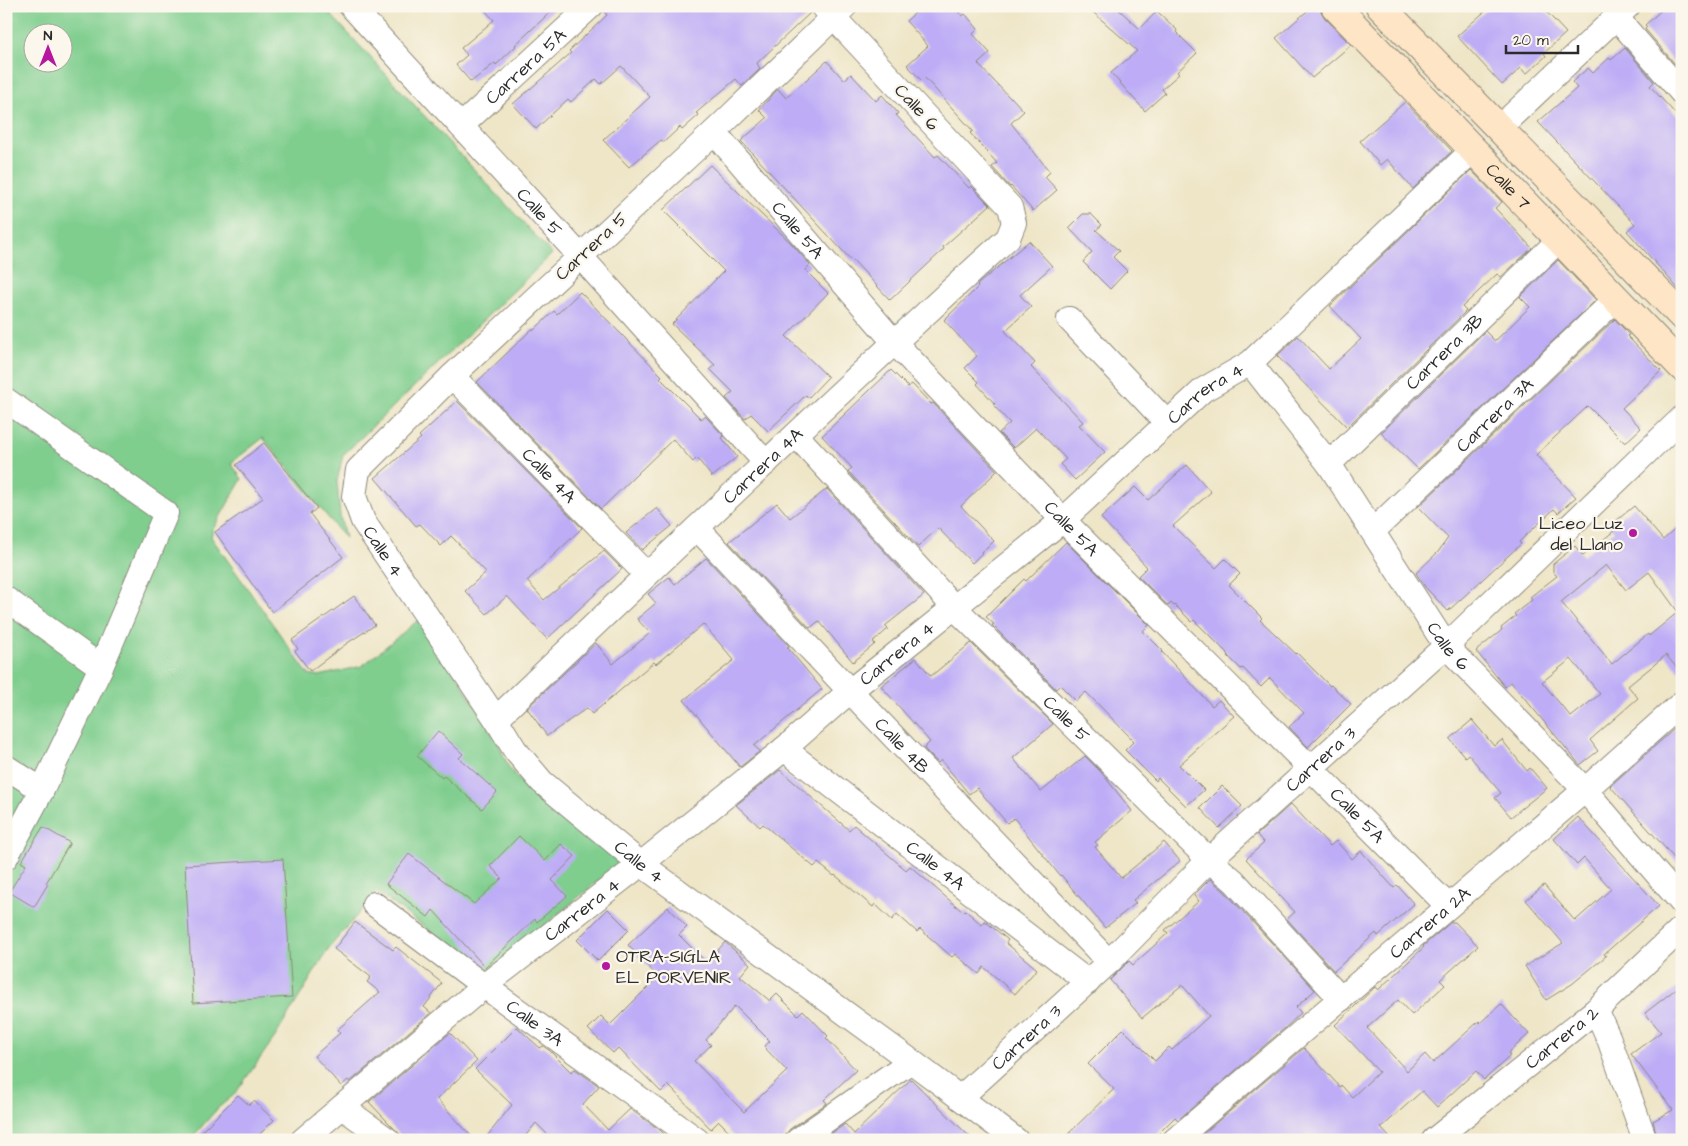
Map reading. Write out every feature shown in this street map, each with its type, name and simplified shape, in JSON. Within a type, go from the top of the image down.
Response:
[{"type":"main road","name":"Calle 7","points":[[1335,6],[1682,367]]},
{"type":"main road","name":"Calle 7","points":[[1380,6],[1682,316]]},
{"type":"street","name":"Calle 5","points":[[351,6],[766,463]]},
{"type":"street","name":"Carrera 5A","points":[[460,126],[591,6]]},
{"type":"street","name":"Carrera 5","points":[[354,496],[358,470],[452,376],[714,132],[834,10]]},
{"type":"street","name":"Calle 6","points":[[834,10],[1010,207]]},
{"type":"street","points":[[1499,128],[1622,12],[1682,93]]},
{"type":"street","name":"Calle 5A","points":[[714,132],[894,342],[1063,520],[1448,906]]},
{"type":"street","name":"Carrera 4","points":[[302,1140],[484,986],[641,864],[784,749],[850,691],[1063,520],[1203,390],[1250,363],[1473,150]]},
{"type":"street","name":"Carrera 4A","points":[[496,719],[894,342],[1008,238],[1014,222],[1010,207]]},
{"type":"street","name":"Carrera 3B","points":[[1329,464],[1559,240]]},
{"type":"street","name":"Carrera 3A","points":[[1373,531],[1616,299]]},
{"type":"street","points":[[1069,319],[1168,423]]},
{"type":"street","name":"Calle 6","points":[[1250,363],[1329,464],[1446,646],[1585,790],[1682,903]]},
{"type":"street","name":"Calle 4A","points":[[452,376],[646,575]]},
{"type":"street","points":[[6,400],[166,513],[101,667],[42,790],[6,857]]},
{"type":"street","name":"Carrera 3","points":[[960,1098],[1109,962],[1209,860],[1446,646],[1682,418]]},
{"type":"street","name":"Calle 5","points":[[796,435],[954,607],[1209,860],[1234,881],[1341,999]]},
{"type":"street","name":"Calle 4","points":[[354,496],[363,521],[515,750],[542,782],[641,864],[1016,1140]]},
{"type":"street","name":"Calle 4B","points":[[697,528],[1109,962]]},
{"type":"street","points":[[6,599],[101,667]]},
{"type":"street","name":"Carrera 2A","points":[[1175,1140],[1585,790],[1682,703]]},
{"type":"street","name":"Calle 4A","points":[[784,749],[1088,982]]},
{"type":"street","points":[[6,767],[42,790]]},
{"type":"street","name":"Calle 3A","points":[[374,904],[697,1140]]},
{"type":"street","name":"Carrera 2","points":[[1434,1140],[1596,1010],[1682,928]]},
{"type":"street","points":[[1596,1010],[1609,1039],[1645,1140]]},
{"type":"street","points":[[798,1140],[911,1061]]},
{"type":"street","points":[[342,1107],[388,1140]]},
{"type":"green space","points":[[6,6],[323,6],[552,254],[343,455],[337,481],[340,516],[345,538],[263,438],[231,463],[242,479],[213,529],[211,537],[308,674],[319,676],[362,666],[422,617],[500,747],[509,768],[526,788],[620,863],[487,973],[377,892],[329,948],[275,1037],[235,1094],[218,1108],[190,1140],[6,1140]]},
{"type":"building","points":[[481,6],[557,6],[496,65],[495,63],[471,82],[456,65],[467,55],[461,48],[494,20]]},
{"type":"building","points":[[604,6],[810,6],[811,12],[757,63],[760,69],[742,86],[736,79],[696,113],[699,115],[682,130],[680,127],[664,142],[661,140],[629,167],[603,140],[650,97],[621,66],[601,84],[596,79],[571,102],[568,99],[536,129],[513,104],[571,53],[569,51],[607,15],[604,11]]},
{"type":"building","points":[[923,6],[954,6],[962,16],[965,14],[978,29],[973,34],[990,53],[978,64],[1024,111],[1011,123],[1050,172],[1045,177],[1057,190],[1033,211],[992,167],[997,163],[970,133],[973,131],[924,77],[921,80],[907,65],[928,46],[906,21]]},
{"type":"building","points":[[1086,6],[1115,6],[1140,29],[1157,11],[1197,53],[1177,72],[1179,74],[1162,89],[1165,93],[1145,111],[1111,73],[1137,51]]},
{"type":"building","points":[[1313,6],[1318,6],[1324,17],[1351,45],[1312,78],[1276,38]]},
{"type":"building","points":[[1491,6],[1541,6],[1566,33],[1544,53],[1546,56],[1526,74],[1521,68],[1502,85],[1457,36]]},
{"type":"building","points":[[1666,6],[1682,6],[1682,58],[1675,64],[1645,29],[1647,27],[1645,25]]},
{"type":"building","points":[[1625,48],[1654,82],[1650,86],[1682,121],[1682,293],[1627,231],[1635,224],[1538,122],[1577,88],[1572,82],[1588,68],[1593,73],[1609,58],[1611,60]]},
{"type":"building","points":[[827,61],[844,80],[851,74],[876,101],[882,95],[898,113],[896,115],[935,157],[938,155],[969,188],[971,186],[990,205],[943,247],[944,249],[890,300],[741,141],[767,118],[759,110],[778,89],[786,98]]},
{"type":"building","points":[[1405,102],[1452,151],[1413,189],[1387,159],[1380,165],[1360,141]]},
{"type":"building","points":[[710,165],[792,244],[810,265],[805,270],[828,293],[786,336],[828,377],[808,398],[806,395],[768,431],[751,414],[745,419],[726,398],[733,392],[710,369],[715,365],[672,324],[724,271],[663,210]]},
{"type":"building","points":[[1471,170],[1502,202],[1495,208],[1532,248],[1501,277],[1497,274],[1462,307],[1466,311],[1347,427],[1277,356],[1298,336],[1329,369],[1361,339],[1330,306]]},
{"type":"building","points":[[1083,214],[1091,214],[1102,225],[1096,230],[1119,251],[1113,257],[1127,271],[1110,289],[1083,262],[1092,252],[1069,228]]},
{"type":"building","points":[[1029,241],[1052,266],[1020,295],[1031,307],[1005,331],[1035,363],[1031,367],[1083,422],[1079,425],[1105,452],[1075,480],[1060,464],[1066,459],[1036,428],[1014,448],[999,433],[1010,423],[977,384],[979,382],[965,368],[977,356],[944,320],[978,287],[977,285]]},
{"type":"building","points":[[1558,260],[1596,300],[1418,469],[1381,433],[1485,331],[1495,341],[1530,307],[1520,297]]},
{"type":"building","points":[[580,292],[701,419],[705,416],[724,436],[722,438],[737,457],[712,477],[697,458],[693,462],[673,439],[601,509],[477,382],[532,329],[534,330],[554,311],[557,314]]},
{"type":"building","points":[[1615,319],[1629,335],[1627,336],[1661,371],[1622,408],[1641,428],[1625,443],[1588,406],[1536,455],[1576,497],[1558,513],[1554,509],[1519,542],[1521,544],[1448,611],[1425,587],[1416,573],[1438,552],[1448,538],[1418,507]]},
{"type":"building","points":[[891,370],[908,387],[912,384],[931,404],[933,403],[997,471],[961,506],[994,541],[972,563],[938,528],[918,547],[848,471],[852,468],[822,436]]},
{"type":"building","points":[[457,401],[582,528],[527,581],[544,600],[604,551],[622,569],[547,639],[507,596],[487,614],[465,591],[486,572],[451,536],[441,546],[420,524],[416,526],[375,478],[421,438],[419,436]]},
{"type":"building","points":[[264,443],[317,508],[310,514],[343,557],[272,612],[215,532],[263,498],[236,465]]},
{"type":"building","points":[[1187,465],[1211,492],[1173,526],[1216,568],[1225,559],[1240,574],[1229,585],[1262,618],[1260,620],[1351,704],[1308,747],[1289,727],[1304,713],[1270,678],[1261,687],[1194,620],[1192,622],[1175,605],[1171,603],[1168,606],[1138,576],[1147,567],[1101,518],[1135,487],[1148,500]]},
{"type":"building","points":[[827,489],[924,595],[885,626],[888,629],[873,642],[875,644],[853,662],[819,621],[810,628],[729,542],[777,503],[790,518]]},
{"type":"building","points":[[1634,506],[1663,540],[1682,523],[1682,674],[1666,655],[1628,686],[1638,698],[1590,740],[1598,751],[1580,765],[1511,682],[1505,687],[1476,651],[1502,630],[1501,628],[1516,616],[1514,614],[1532,600],[1530,597],[1557,576],[1553,572],[1553,564],[1575,546],[1583,556],[1614,531],[1610,526]],"holes":[[[1606,565],[1626,590],[1649,572],[1678,612],[1612,664],[1561,602]],[[1571,659],[1600,694],[1571,717],[1542,682]]]},
{"type":"building","points":[[657,508],[672,526],[642,550],[626,533]]},
{"type":"building","points":[[1066,542],[1149,625],[1143,631],[1212,706],[1219,700],[1234,716],[1179,765],[1204,790],[1186,806],[1158,778],[1156,781],[1125,750],[1134,741],[1086,692],[1076,701],[1060,685],[1056,689],[986,617],[1024,579],[1026,581]]},
{"type":"building","points":[[706,558],[789,646],[787,647],[822,689],[754,746],[760,751],[740,767],[684,700],[734,660],[703,624],[592,714],[587,708],[547,736],[527,708],[596,643],[613,664],[650,633],[637,619],[656,603],[648,594],[669,577],[675,584]]},
{"type":"building","points":[[354,596],[375,625],[310,671],[295,651],[298,649],[292,640]]},
{"type":"building","points":[[971,643],[1053,724],[1013,758],[1041,792],[1085,756],[1101,772],[1132,811],[1095,842],[1098,845],[1095,847],[1121,878],[1164,842],[1180,861],[1133,900],[1136,903],[1105,928],[1060,876],[1014,818],[1007,823],[977,788],[969,794],[941,760],[938,763],[927,752],[924,748],[930,742],[881,686],[916,658],[931,676]]},
{"type":"building","points":[[1472,720],[1494,746],[1502,740],[1527,771],[1530,768],[1547,788],[1511,817],[1495,798],[1501,793],[1468,754],[1465,757],[1450,739]]},
{"type":"building","points":[[1682,722],[1682,867],[1610,786]]},
{"type":"building","points":[[438,731],[463,754],[459,758],[497,792],[482,809],[444,776],[442,778],[417,756]]},
{"type":"building","points":[[780,770],[849,830],[854,825],[906,870],[910,866],[963,912],[965,910],[982,925],[985,921],[1008,940],[1006,943],[1037,969],[1015,994],[984,967],[979,974],[955,954],[952,957],[920,929],[917,932],[897,914],[892,920],[875,904],[873,907],[818,863],[814,867],[763,824],[760,827],[736,805]]},
{"type":"building","points":[[1222,786],[1242,806],[1219,828],[1200,808]]},
{"type":"building","points":[[1291,804],[1330,846],[1336,841],[1352,859],[1361,851],[1394,888],[1397,885],[1414,904],[1378,936],[1376,933],[1334,971],[1287,919],[1295,912],[1246,859],[1264,843],[1257,835]]},
{"type":"building","points":[[1578,817],[1659,906],[1604,954],[1606,956],[1572,984],[1546,1000],[1525,966],[1563,943],[1526,900],[1544,885],[1575,921],[1611,889],[1584,858],[1577,865],[1554,839]]},
{"type":"building","points":[[43,827],[70,843],[34,907],[9,892],[26,865],[21,862]]},
{"type":"building","points":[[519,836],[545,861],[561,844],[575,856],[552,880],[567,896],[537,922],[535,919],[485,967],[433,910],[428,917],[386,884],[409,854],[474,904],[502,878],[490,866]]},
{"type":"building","points":[[283,859],[292,997],[193,1003],[185,865]]},
{"type":"building","points":[[1210,879],[1224,891],[1315,990],[1296,1007],[1301,1013],[1285,1028],[1178,1120],[1175,1117],[1152,1140],[1062,1140],[1114,1089],[1088,1064],[1123,1029],[1155,1061],[1169,1047],[1172,1050],[1209,1016],[1182,985],[1142,1018],[1110,980],[1129,961],[1133,965],[1168,933],[1165,930],[1199,901],[1194,895]]},
{"type":"building","points":[[668,907],[687,927],[679,935],[707,963],[725,942],[750,964],[740,976],[770,1001],[777,994],[798,1015],[803,1010],[828,1036],[826,1038],[856,1070],[824,1100],[827,1103],[790,1129],[784,1140],[738,1140],[719,1121],[711,1129],[668,1085],[661,1092],[618,1048],[613,1053],[588,1029],[601,1016],[610,1025],[658,977],[628,945]],"holes":[[[735,1006],[770,1041],[764,1047],[787,1071],[744,1112],[694,1061],[711,1045],[706,1040]]]},
{"type":"building","points":[[608,909],[629,930],[598,961],[577,940]]},
{"type":"building","points":[[355,922],[393,950],[396,947],[442,983],[424,1007],[431,1013],[350,1082],[348,1080],[341,1086],[314,1056],[340,1033],[337,1030],[380,992],[367,982],[371,977],[334,949]]},
{"type":"building","points":[[1451,922],[1455,922],[1478,946],[1440,980],[1445,985],[1412,1015],[1398,1000],[1367,1028],[1407,1071],[1425,1054],[1433,1063],[1479,1021],[1480,1023],[1501,1004],[1529,1034],[1508,1053],[1510,1056],[1484,1080],[1476,1071],[1437,1107],[1422,1091],[1381,1128],[1392,1140],[1196,1140],[1304,1048],[1340,1087],[1341,1085],[1352,1097],[1379,1072],[1335,1025],[1375,987],[1378,990],[1423,946]]},
{"type":"building","points":[[1682,984],[1682,1140],[1658,1140],[1653,1121],[1673,1110],[1631,1054],[1661,1032],[1645,1013]]},
{"type":"building","points":[[517,1027],[540,1048],[543,1046],[549,1050],[571,1072],[575,1069],[599,1086],[583,1104],[608,1130],[630,1109],[660,1130],[670,1140],[553,1140],[536,1123],[522,1140],[484,1140],[512,1105],[475,1069]]},
{"type":"building","points":[[450,1033],[477,1061],[437,1099],[475,1140],[405,1140],[369,1102]]},
{"type":"building","points":[[911,1079],[973,1140],[822,1140],[845,1124],[854,1134]]},
{"type":"building","points":[[238,1095],[249,1105],[254,1101],[274,1120],[254,1140],[193,1140]]},
{"type":"place","name":"Liceo Luz del Llano","points":[[1633,533]]},
{"type":"place","name":"OTRA-SIGLA EL PORVENIR","points":[[606,966]]}]
